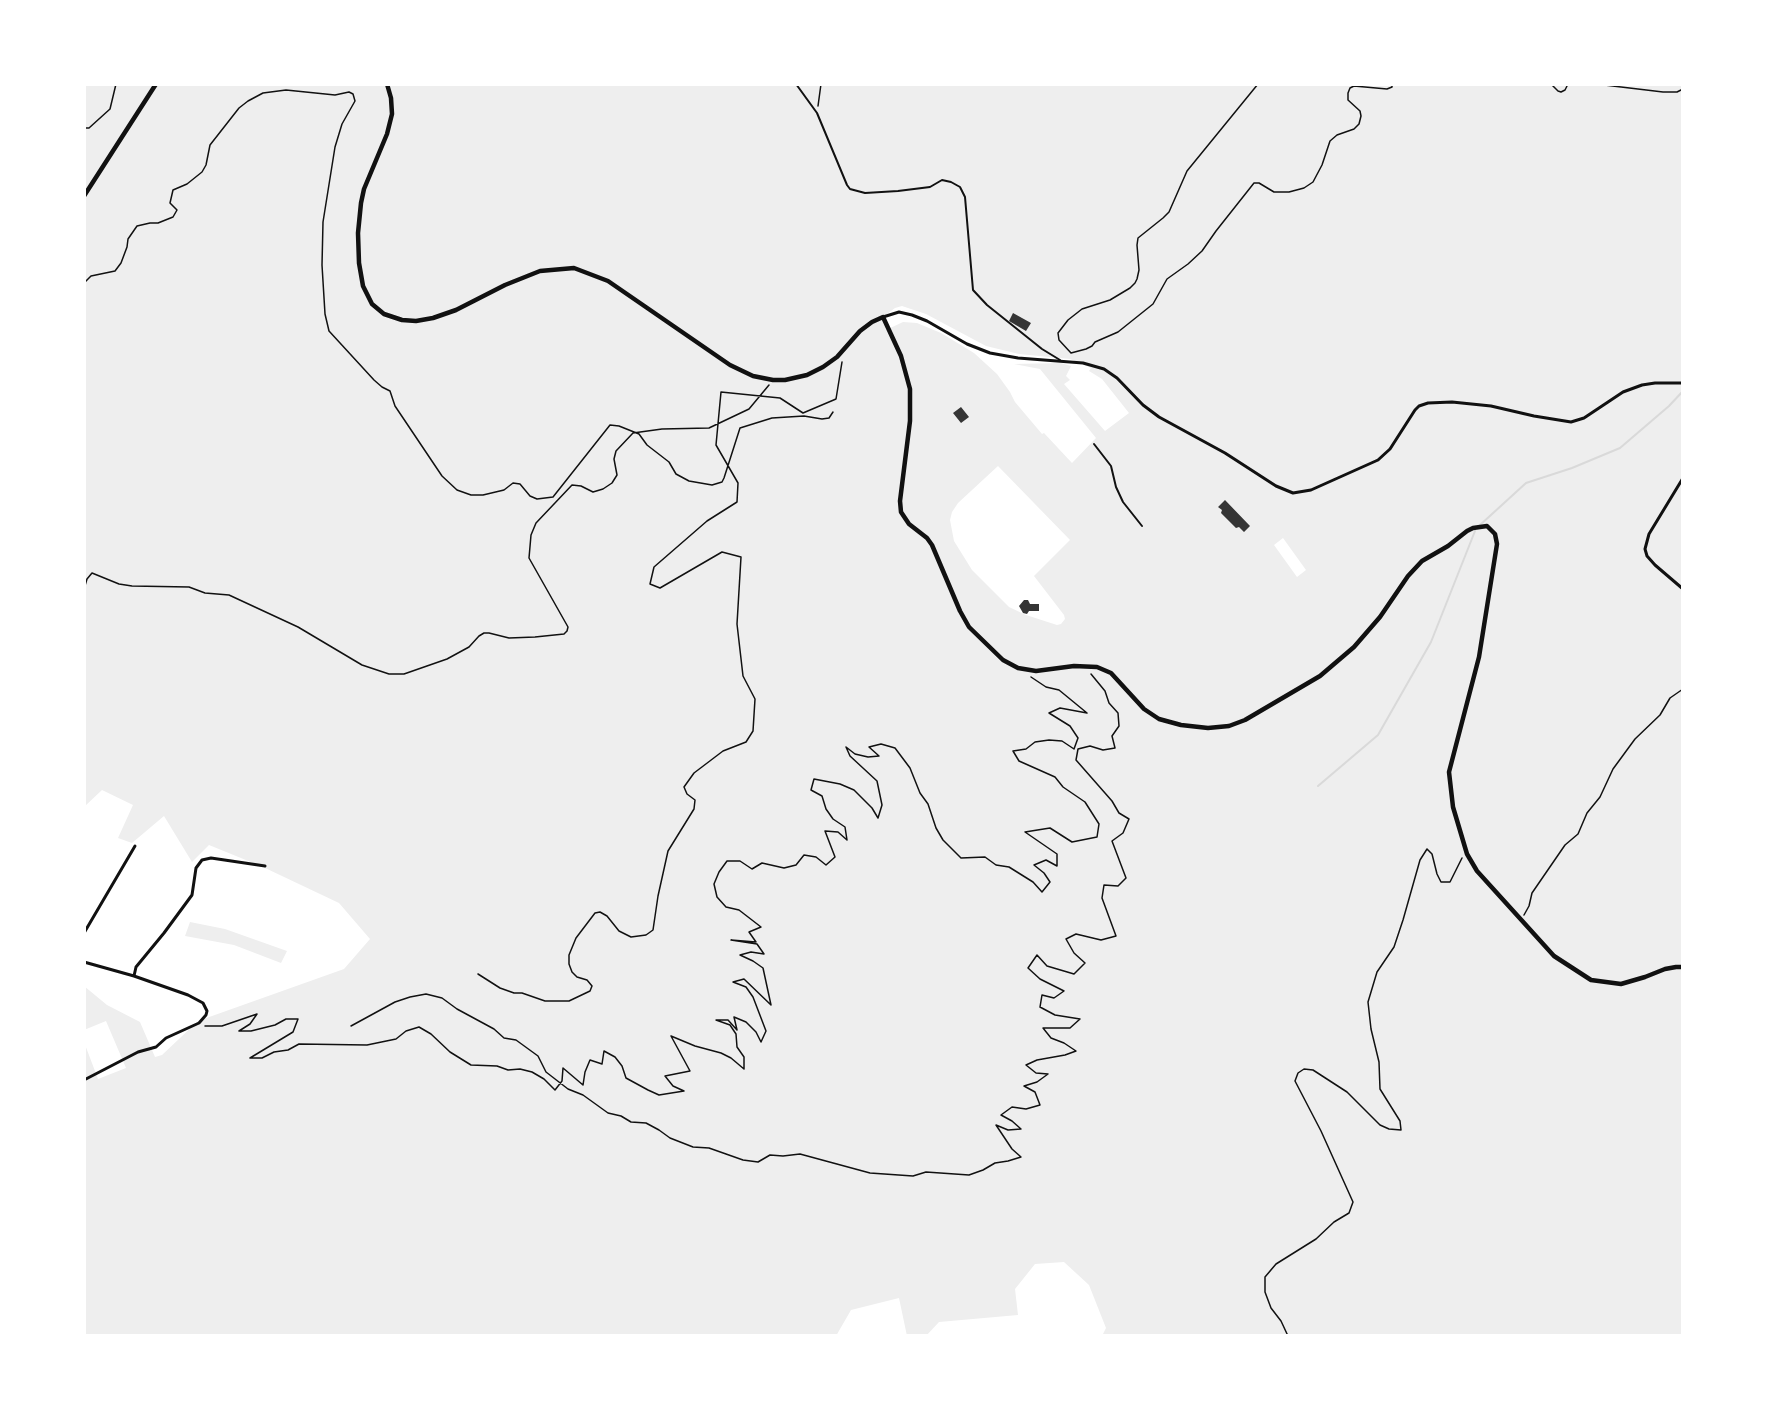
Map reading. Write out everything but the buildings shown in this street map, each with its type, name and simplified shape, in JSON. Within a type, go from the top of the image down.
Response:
[{"type":"main road","points":[[84,196],[156,84]]},
{"type":"main road","points":[[387,84],[392,114],[387,135],[364,189],[358,233],[359,263],[363,286],[372,304],[384,314],[402,320],[416,321],[433,318],[456,310],[540,270],[574,268],[608,281],[730,365],[753,376],[773,380],[807,375],[823,367],[837,357],[860,331],[883,317],[901,356],[910,390],[910,421],[900,501],[901,512],[909,524],[932,545],[969,627],[1005,662],[1025,670],[1041,671],[1085,666],[1097,667],[1108,671],[1144,709],[1159,719],[1181,725],[1208,728],[1229,726],[1245,720],[1320,676],[1354,647],[1422,561],[1442,550],[1467,531],[1487,526],[1495,534],[1497,544],[1479,657],[1449,772],[1453,807],[1467,854],[1478,871],[1554,957],[1591,980],[1621,984],[1665,969],[1683,968]]},
{"type":"street","points":[[796,84],[817,113],[847,185],[852,190],[865,193],[898,191],[930,186],[942,180],[960,187],[965,197],[973,290],[987,305],[1042,349],[1060,360]]},
{"type":"street","points":[[883,317],[899,312],[912,315],[967,344],[990,353],[1018,358],[1088,364],[1109,372],[1159,417],[1225,453],[1276,486],[1293,493],[1311,490],[1378,460],[1390,449],[1415,410],[1428,403],[1452,402],[1491,406],[1571,422],[1584,418],[1623,392],[1642,385],[1655,382],[1683,383]]},
{"type":"street","points":[[1094,444],[1111,466],[1116,487],[1123,502],[1142,526]]},
{"type":"street","points":[[1683,478],[1649,534],[1645,549],[1651,561],[1683,589]]},
{"type":"street","points":[[84,933],[135,846]]},
{"type":"street","points":[[134,976],[136,967],[192,895],[196,868],[202,860],[211,858],[265,866]]},
{"type":"street","points":[[84,962],[177,991],[203,1004],[207,1011],[199,1023],[166,1038],[156,1047],[138,1052],[84,1080]]},
{"type":"path","points":[[84,128],[89,128],[110,109],[116,84]]},
{"type":"path","points":[[817,113],[821,84]]},
{"type":"path","points":[[1258,84],[1187,171],[1169,212],[1138,238],[1138,274],[1130,288],[1110,300],[1082,309],[1068,320],[1058,333],[1059,340],[1071,353],[1092,346],[1098,340],[1118,332],[1153,304],[1167,279],[1202,251],[1254,183],[1259,183],[1274,192],[1289,192],[1304,188],[1313,182],[1322,165],[1330,141],[1359,124],[1361,116],[1356,106],[1348,100],[1350,88],[1354,86],[1387,89],[1392,87],[1392,84]]},
{"type":"path","points":[[1551,84],[1561,92],[1568,84]]},
{"type":"path","points":[[1596,84],[1664,92],[1677,92],[1683,88]]},
{"type":"path","points":[[478,974],[500,988],[514,993],[522,993],[545,1001],[569,1001],[590,991],[592,986],[587,980],[572,972],[569,955],[576,938],[595,913],[600,912],[607,916],[619,931],[632,937],[646,935],[653,930],[668,851],[694,808],[695,800],[687,794],[684,787],[694,773],[723,751],[746,742],[753,731],[755,699],[743,675],[737,624],[741,557],[722,552],[660,588],[650,584],[654,567],[707,521],[737,502],[738,483],[716,446],[721,392],[780,398],[803,413],[836,399],[842,362]]},
{"type":"path","points":[[84,589],[92,573],[119,584],[189,587],[205,593],[229,595],[298,627],[362,665],[389,674],[404,674],[447,659],[469,647],[484,633],[509,638],[564,634],[568,627],[530,558],[531,535],[536,523],[572,485],[581,486],[593,492],[612,483],[617,475],[614,459],[616,451],[633,433],[662,429],[709,428],[749,408],[773,380]]},
{"type":"path","points":[[351,1026],[395,1002],[410,997],[426,994],[442,998],[494,1029],[504,1038],[516,1040],[538,1056],[546,1072],[568,1089],[583,1095],[608,1113],[621,1116],[631,1122],[646,1123],[670,1138],[693,1147],[709,1148],[743,1160],[758,1162],[770,1155],[800,1154],[870,1173],[913,1176],[926,1172],[969,1175],[995,1163],[1021,1157],[1012,1149],[996,1125],[1008,1130],[1021,1129],[1001,1115],[1012,1107],[1026,1109],[1040,1105],[1035,1092],[1024,1086],[1037,1082],[1048,1074],[1036,1073],[1026,1065],[1037,1060],[1076,1051],[1051,1038],[1043,1028],[1070,1028],[1080,1019],[1055,1014],[1040,1007],[1042,995],[1054,998],[1064,991],[1040,979],[1028,968],[1037,955],[1047,966],[1074,974],[1085,963],[1074,953],[1066,939],[1076,934],[1101,940],[1116,936],[1102,898],[1104,885],[1118,886],[1126,878],[1112,841],[1123,833],[1129,819],[1119,813],[1112,801],[1076,760],[1078,749],[1090,746],[1102,750],[1115,748],[1112,736],[1119,726],[1118,713],[1109,703],[1105,691],[1085,666]]},
{"type":"path","points":[[192,1026],[222,1026],[257,1014],[250,1024],[239,1031],[251,1031],[286,1019],[298,1019],[293,1032],[250,1058],[262,1058],[299,1044],[367,1045],[396,1039],[406,1031],[419,1027],[450,1052],[471,1065],[526,1070],[544,1079],[555,1090],[561,1083],[563,1068],[584,1084],[585,1072],[590,1060],[602,1064],[604,1051],[615,1057],[622,1066],[626,1078],[648,1090],[659,1095],[684,1090],[673,1086],[665,1076],[690,1071],[671,1035],[695,1046],[721,1053],[744,1069],[744,1057],[737,1047],[736,1035],[730,1024],[716,1020],[728,1020],[737,1030],[734,1017],[746,1022],[756,1032],[761,1042],[766,1031],[753,996],[746,987],[733,982],[744,979],[771,1005],[763,968],[740,955],[751,952],[764,954],[757,944],[731,940],[756,942],[749,932],[761,927],[739,910],[726,907],[717,897],[714,884],[727,861],[740,861],[752,869],[762,863],[784,867],[796,865],[804,855],[816,857],[826,865],[835,857],[825,831],[838,832],[847,840],[845,827],[833,819],[826,809],[822,796],[811,790],[814,779],[840,784],[854,790],[872,808],[878,818],[882,805],[877,781],[854,761],[846,747],[855,754],[868,757],[879,756],[870,747],[881,744],[894,748],[910,768],[943,840],[961,858],[985,857],[996,865],[1009,867],[1033,882],[1042,892],[1050,882],[1034,865],[1046,860],[1057,866],[1057,854],[1025,832],[1050,828],[1072,842],[1097,837],[1099,824],[1085,802],[1063,787],[1055,777],[1019,761],[1013,751],[1026,749],[1035,742],[1049,740],[1062,741],[1074,749],[1078,738],[1070,726],[1049,713],[1060,708],[1087,713],[1059,690],[1035,681],[1025,670]]},
{"type":"path","points":[[1521,920],[1529,906],[1532,893],[1565,845],[1578,834],[1587,813],[1600,797],[1613,769],[1635,739],[1660,715],[1670,698],[1683,689]]},
{"type":"path","points":[[1288,1336],[1281,1321],[1271,1308],[1265,1292],[1265,1277],[1276,1264],[1316,1239],[1334,1222],[1349,1213],[1353,1202],[1321,1131],[1294,1081],[1298,1073],[1304,1069],[1313,1070],[1347,1092],[1380,1125],[1389,1129],[1401,1130],[1400,1121],[1380,1089],[1379,1062],[1371,1029],[1368,1002],[1377,972],[1394,947],[1420,860],[1427,849],[1432,854],[1441,882],[1450,882],[1460,861],[1467,854]]},
{"type":"shaded area","points":[[84,84],[1683,84],[1683,1336],[1102,1336],[1106,1328],[1089,1285],[1064,1262],[1035,1264],[1015,1289],[1018,1315],[939,1322],[926,1336],[907,1336],[899,1298],[851,1310],[836,1336],[84,1336],[84,1042],[98,1079],[126,1068],[106,1021],[84,1030],[84,986],[107,1005],[140,1022],[155,1057],[162,1055],[198,1021],[344,969],[370,939],[339,903],[263,867],[209,845],[192,862],[164,816],[132,843],[118,838],[133,805],[102,790],[84,807]],"holes":[[[902,306],[926,314],[986,346],[1019,354],[1070,359],[1091,368],[1089,371],[1102,379],[1129,413],[1105,431],[1064,384],[1070,380],[1066,376],[1071,366],[1061,363],[1014,364],[1040,369],[1096,438],[1072,463],[1044,433],[1042,434],[1015,402],[997,374],[974,353],[941,333],[917,323],[903,322],[886,330],[883,317]],[[998,466],[1070,540],[1034,576],[1064,615],[1065,619],[1061,624],[1057,625],[1026,615],[1009,607],[972,570],[954,541],[950,520],[958,503]],[[1283,538],[1306,570],[1297,577],[1274,545]]]},
{"type":"shaded area","points":[[190,922],[225,929],[287,951],[281,963],[234,945],[185,936]]},
{"type":"waterway","points":[[1480,525],[1526,483],[1572,468],[1620,448],[1683,391]]},
{"type":"waterway","points":[[1318,786],[1378,735],[1431,642],[1475,531]]}]
